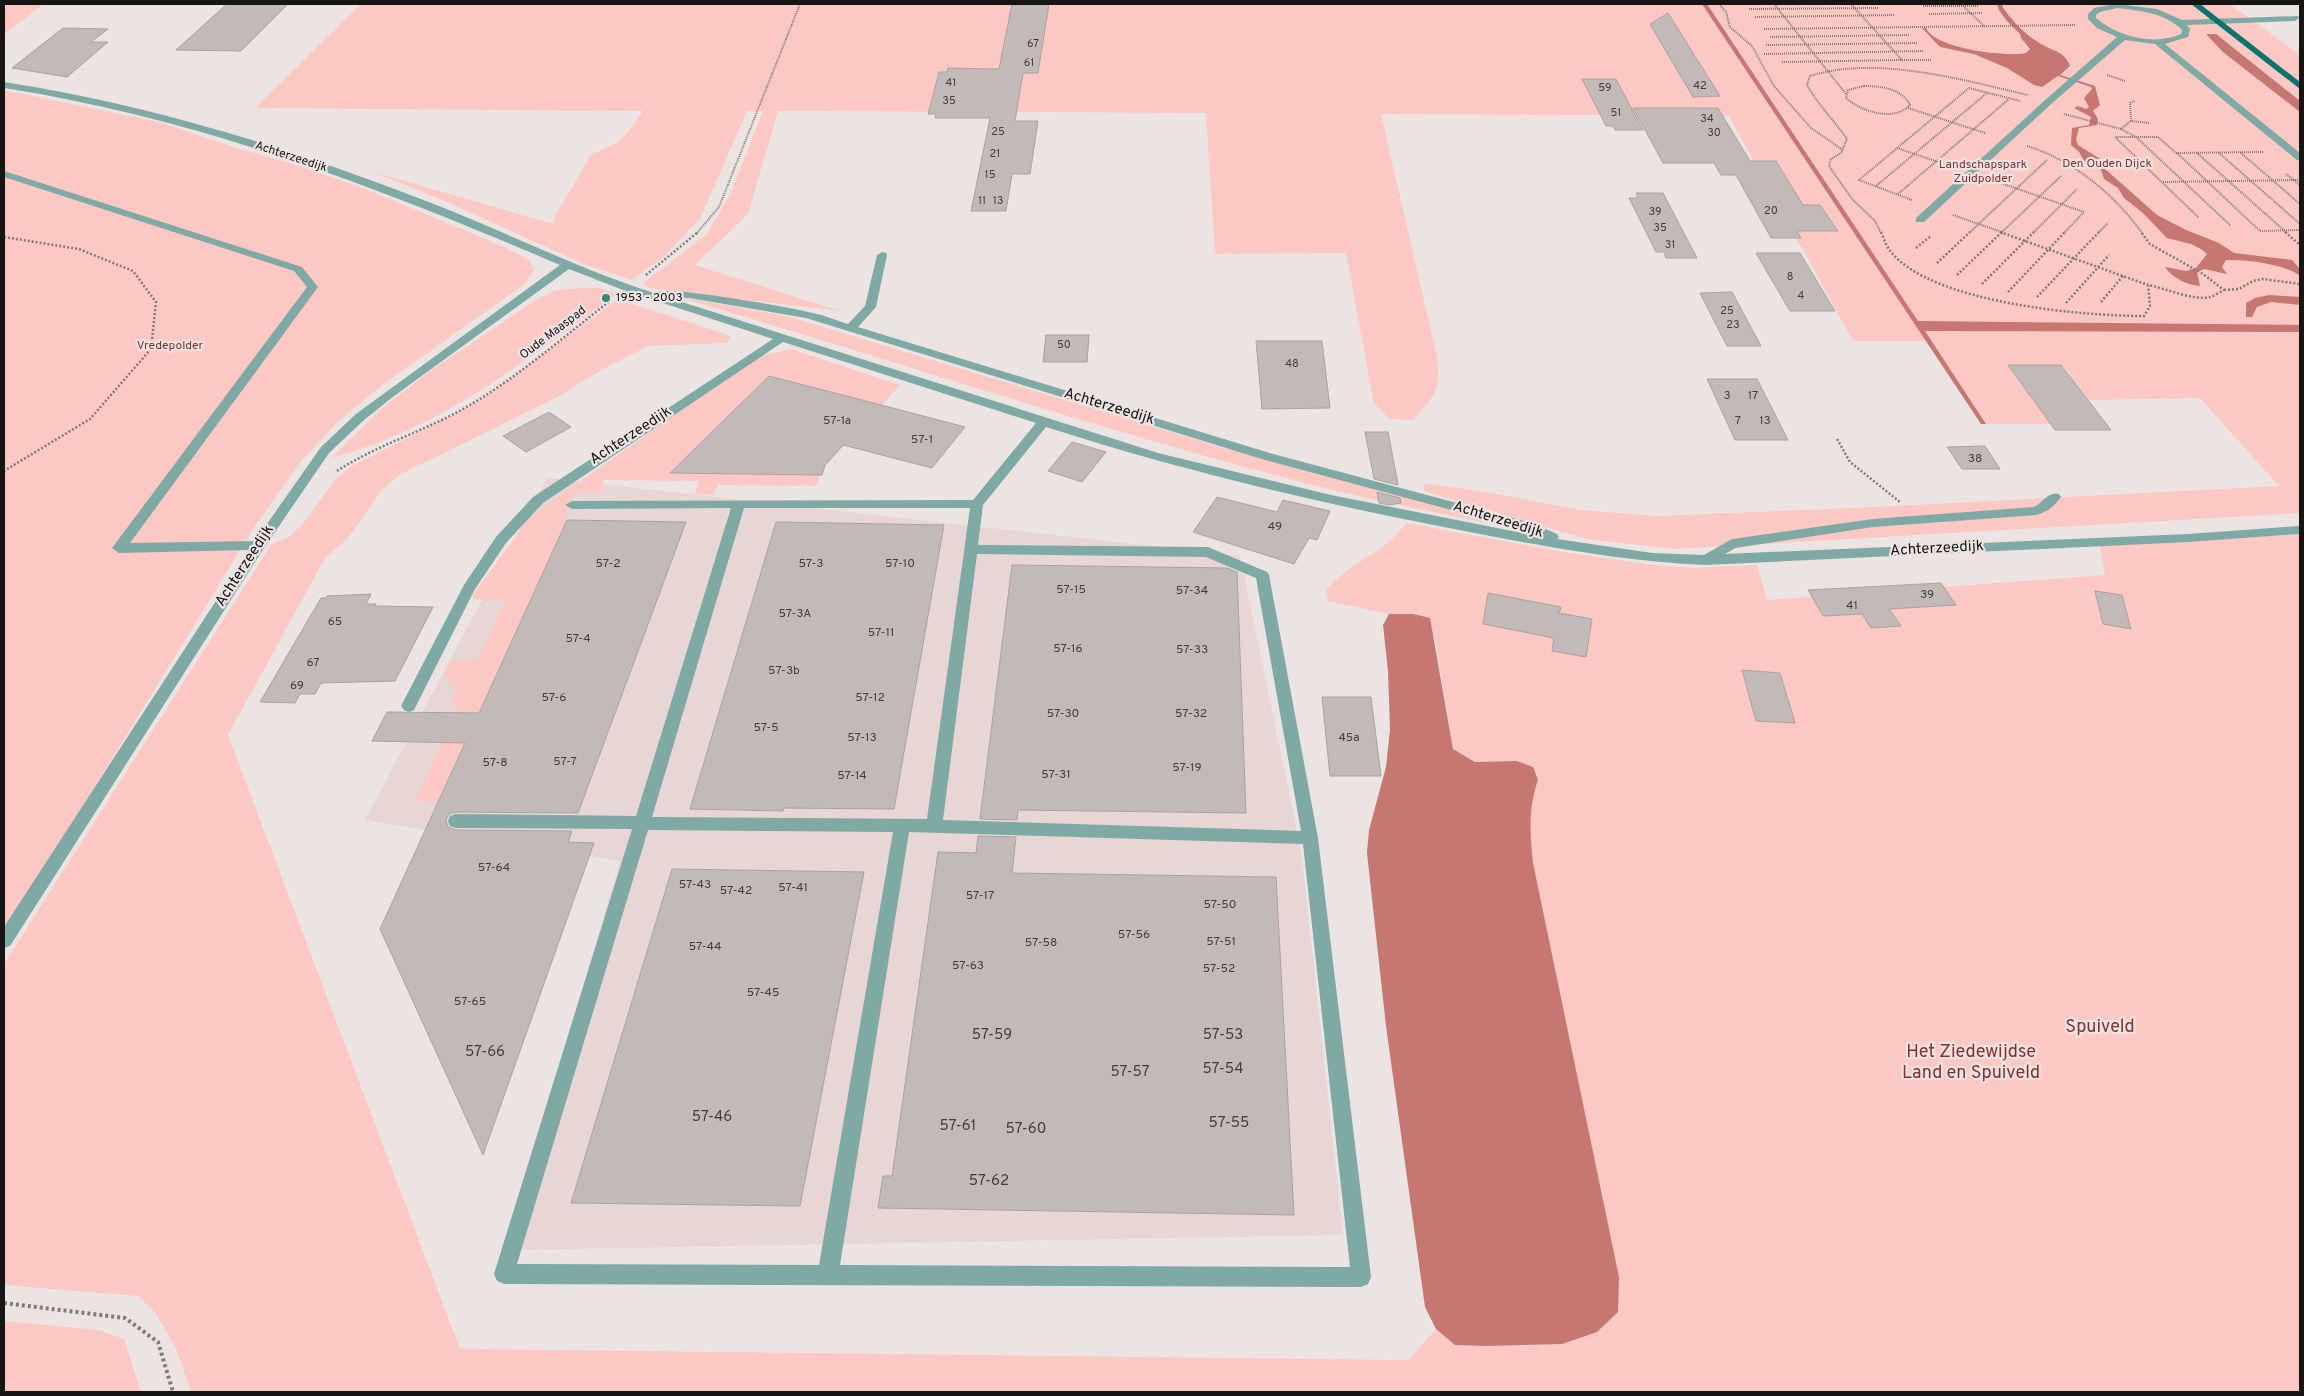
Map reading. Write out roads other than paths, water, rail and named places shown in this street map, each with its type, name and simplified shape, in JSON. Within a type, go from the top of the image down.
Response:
[{"type":"main road","points":[[2195,4],[2300,86]]},
{"type":"street","points":[[2115,5],[2160,13],[2181,23],[2186,29],[2185,35],[2179,39],[2157,42],[2124,36],[2097,25],[2092,19],[2092,14],[2115,5]]},
{"type":"street","points":[[2181,23],[2295,18]]},
{"type":"street","points":[[1920,220],[2047,103],[2124,36]]},
{"type":"street","points":[[2157,42],[2297,155]]},
{"type":"street","name":"Achterzeedijk","points":[[4,85],[102,102],[322,167],[426,205],[567,265],[627,288],[780,339],[1189,466],[1281,489],[1574,547],[1647,558],[1705,560],[2188,538],[2300,530]]},
{"type":"street","points":[[4,174],[298,269],[313,287],[119,548],[259,545]]},
{"type":"street","points":[[851,328],[870,308],[882,255]]},
{"type":"street","name":"Achterzeedijk","points":[[4,941],[259,545],[325,450],[390,392],[567,265]]},
{"type":"street","name":"Achterzeedijk","points":[[639,292],[688,295],[808,315],[1269,457],[1527,526],[1574,547]]},
{"type":"street","name":"Achterzeedijk","points":[[409,706],[469,588],[500,540],[538,500],[780,339]]},
{"type":"street","points":[[934,826],[977,504],[1043,422]]},
{"type":"street","points":[[1705,560],[1732,544],[1873,523],[2036,511],[2045,506],[2054,497]]},
{"type":"street","points":[[739,504],[504,1274],[1361,1277],[1310,838],[1262,575],[1208,552],[972,549]]},
{"type":"street","points":[[572,505],[977,504]]},
{"type":"street","points":[[456,821],[934,826],[1310,838]]},
{"type":"street","points":[[828,1274],[902,826]]},
{"type":"place","name":"1953 - 2003","points":[[606,298]]},
{"type":"park label","name":"Den Ouden Dijck","points":[[2107,164]]},
{"type":"park label","name":"Landschapspark Zuidpolder","points":[[1983,172]]},
{"type":"park label","name":"Vredepolder","points":[[170,346]]},
{"type":"park label","name":"Spuiveld","points":[[2100,1027]]},
{"type":"park label","name":"Het Ziedewijdse Land en Spuiveld","points":[[1971,1062]]}]
